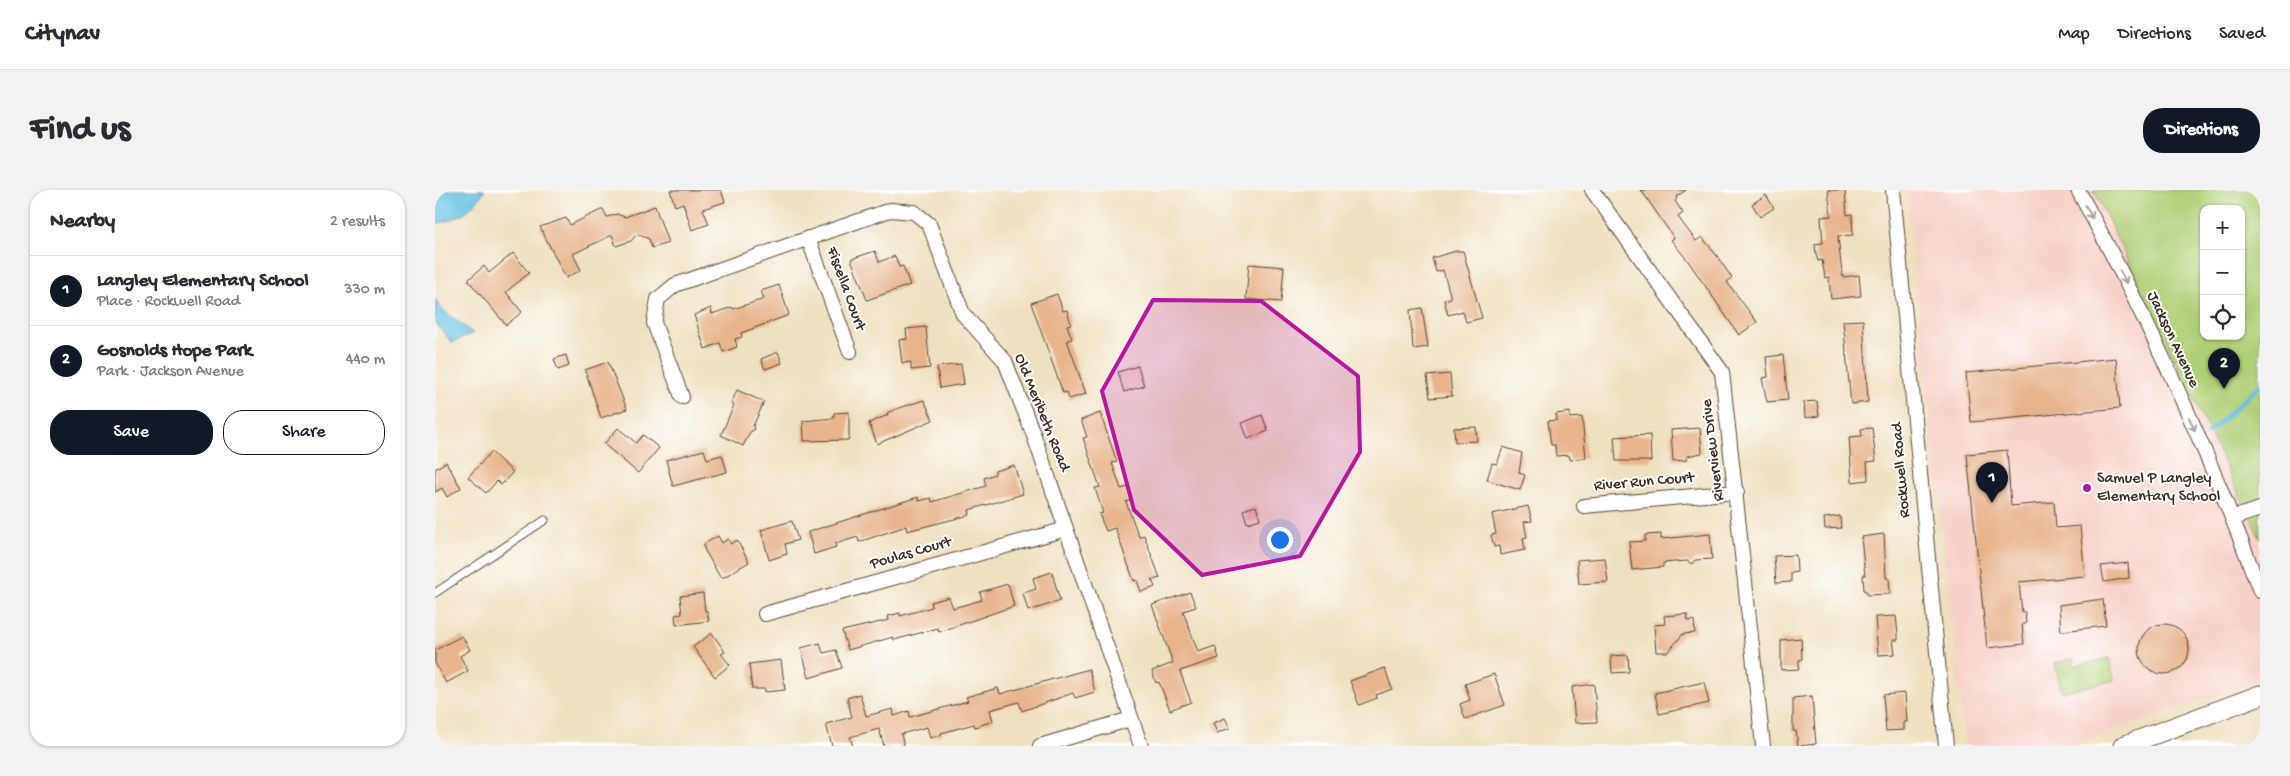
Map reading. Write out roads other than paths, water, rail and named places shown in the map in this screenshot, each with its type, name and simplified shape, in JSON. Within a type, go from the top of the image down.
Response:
[{"type":"street","name":"Riverview Drive","points":[[1592,190],[1722,372],[1737,492],[1763,746]]},
{"type":"street","name":"Rockwell Road","points":[[1893,190],[1946,746]]},
{"type":"street","name":"Jackson Avenue","points":[[2078,190],[2136,302],[2233,518],[2260,591]]},
{"type":"street","name":"Old Meribeth Road","points":[[681,396],[654,323],[657,299],[675,285],[890,210],[914,212],[929,224],[963,314],[1005,361],[1066,529],[1141,746]]},
{"type":"street","name":"Fiscella Court","points":[[808,238],[850,352]]},
{"type":"street","name":"River Run Court","points":[[1584,506],[1737,492]]},
{"type":"street","points":[[2233,518],[2260,509]]},
{"type":"street","name":"Poulas Court","points":[[765,614],[1066,529]]},
{"type":"street","points":[[2123,746],[2260,695]]},
{"type":"street","points":[[1040,746],[1131,719]]},
{"type":"lane","points":[[435,593],[545,520]]},
{"type":"water","points":[[435,190],[485,190],[475,204],[464,213],[435,224]]},
{"type":"water","points":[[435,299],[441,309],[473,333],[452,343],[435,322]]},
{"type":"waterway","points":[[2207,434],[2260,385]]},
{"type":"place","name":"Gosnolds Hope Park","points":[[2224,389]]},
{"type":"place","name":"Samuel P Langley Elementary School","points":[[2087,488]]},
{"type":"place","name":"Langley Elementary School","points":[[1992,503]]}]
